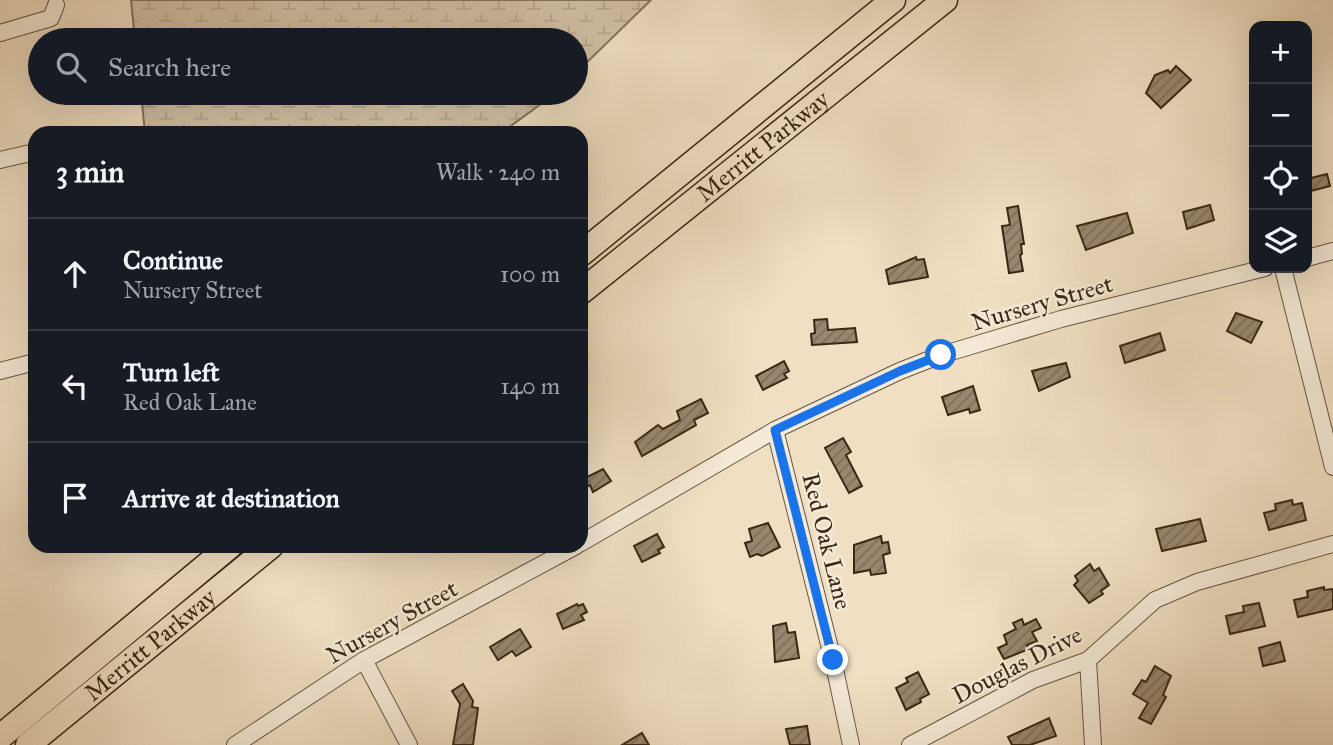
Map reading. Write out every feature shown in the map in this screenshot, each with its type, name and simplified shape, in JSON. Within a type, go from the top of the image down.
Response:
[{"type":"highway","name":"Merritt Parkway","points":[[588,248],[893,0]]},
{"type":"highway","name":"Merritt Parkway","points":[[588,286],[945,0]]},
{"type":"highway","name":"Merritt Parkway","points":[[0,737],[222,553]]},
{"type":"highway","name":"Merritt Parkway","points":[[28,745],[262,553]]},
{"type":"street","points":[[0,33],[51,18],[56,5]]},
{"type":"street","points":[[0,160],[28,154]]},
{"type":"street","points":[[1312,257],[1333,251]]},
{"type":"street","name":"Nursery Street","points":[[588,539],[775,430],[900,371],[941,355],[1061,319],[1249,272]]},
{"type":"street","points":[[1284,273],[1333,467]]},
{"type":"street","points":[[0,371],[28,364]]},
{"type":"street","name":"Red Oak Lane","points":[[775,430],[833,660],[851,745]]},
{"type":"street","name":"Douglas Drive","points":[[910,745],[1033,680],[1088,660],[1155,600],[1197,582],[1333,544]]},
{"type":"street","name":"Nursery Street","points":[[234,745],[364,660],[563,553]]},
{"type":"street","points":[[364,660],[409,745]]},
{"type":"street","points":[[1088,660],[1093,745]]},
{"type":"green space","points":[[131,0],[651,0],[588,61],[588,28],[134,28]]},
{"type":"green space","points":[[142,105],[540,105],[511,126],[144,126]]},
{"type":"building","points":[[1176,66],[1191,80],[1161,108],[1146,93],[1155,75],[1168,70],[1170,73]]},
{"type":"building","points":[[1327,174],[1330,186],[1312,191],[1312,178]]},
{"type":"building","points":[[1210,205],[1214,220],[1187,229],[1183,212]]},
{"type":"building","points":[[1018,206],[1024,244],[1021,244],[1020,255],[1023,271],[1009,273],[1002,226],[1010,225],[1007,208]]},
{"type":"building","points":[[1127,213],[1133,233],[1086,250],[1077,226]]},
{"type":"building","points":[[916,257],[917,260],[924,259],[928,277],[889,284],[886,270]]},
{"type":"building","points":[[1236,313],[1262,322],[1251,343],[1227,331]]},
{"type":"building","points":[[827,319],[828,330],[855,328],[857,342],[812,345],[814,320]]},
{"type":"building","points":[[1160,333],[1165,350],[1125,363],[1120,346]]},
{"type":"building","points":[[784,361],[789,371],[784,374],[787,378],[763,390],[756,376]]},
{"type":"building","points":[[1066,363],[1070,377],[1039,391],[1032,371]]},
{"type":"building","points":[[973,386],[980,410],[970,413],[969,409],[948,415],[942,397]]},
{"type":"building","points":[[701,399],[708,413],[694,420],[696,425],[642,456],[635,442],[658,425],[663,429],[680,420],[677,411]]},
{"type":"building","points":[[843,438],[851,452],[846,455],[862,486],[849,493],[825,448]]},
{"type":"building","points":[[603,469],[611,481],[593,492],[590,485],[588,486],[588,476]]},
{"type":"building","points":[[1292,500],[1293,505],[1302,503],[1306,520],[1269,530],[1264,513],[1276,510],[1275,504]]},
{"type":"building","points":[[1200,519],[1206,541],[1162,551],[1156,529]]},
{"type":"building","points":[[768,523],[780,547],[762,556],[757,554],[750,557],[745,543],[752,541],[749,529]]},
{"type":"building","points":[[657,534],[664,547],[658,550],[660,553],[642,562],[634,546]]},
{"type":"building","points":[[881,536],[882,543],[888,542],[890,553],[883,555],[886,573],[871,575],[870,570],[854,573],[854,545]]},
{"type":"building","points":[[1090,564],[1094,571],[1099,568],[1109,585],[1101,591],[1103,594],[1089,603],[1074,585],[1078,581],[1075,576]]},
{"type":"building","points":[[1324,587],[1324,590],[1333,589],[1333,609],[1298,617],[1294,600],[1308,597],[1307,591]]},
{"type":"building","points":[[1259,603],[1265,626],[1230,634],[1226,616],[1244,612],[1243,606]]},
{"type":"building","points":[[577,604],[583,604],[587,612],[581,615],[584,620],[563,629],[557,614]]},
{"type":"building","points":[[1022,619],[1024,625],[1036,619],[1041,628],[1032,632],[1037,641],[1027,645],[1029,649],[1004,659],[998,648],[1007,644],[1004,635],[1016,629],[1013,623]]},
{"type":"building","points":[[786,623],[788,633],[795,632],[799,658],[775,662],[773,626]]},
{"type":"building","points":[[520,629],[531,647],[516,656],[512,651],[498,660],[490,647]]},
{"type":"building","points":[[1280,642],[1285,661],[1263,666],[1259,648]]},
{"type":"building","points":[[1155,666],[1171,676],[1163,695],[1166,697],[1151,724],[1139,718],[1148,703],[1133,694],[1142,680],[1146,682]]},
{"type":"building","points":[[918,672],[929,694],[906,710],[896,688],[908,682],[906,678]]},
{"type":"building","points":[[463,684],[473,701],[472,707],[478,708],[473,745],[453,745],[460,704],[452,691]]},
{"type":"building","points":[[1049,718],[1056,736],[1030,745],[1012,745],[1008,737]]},
{"type":"building","points":[[807,726],[810,745],[790,745],[786,729]]},
{"type":"building","points":[[642,733],[649,745],[622,745]]},
{"type":"route","points":[[833,660],[775,430],[900,371],[941,355]]}]
